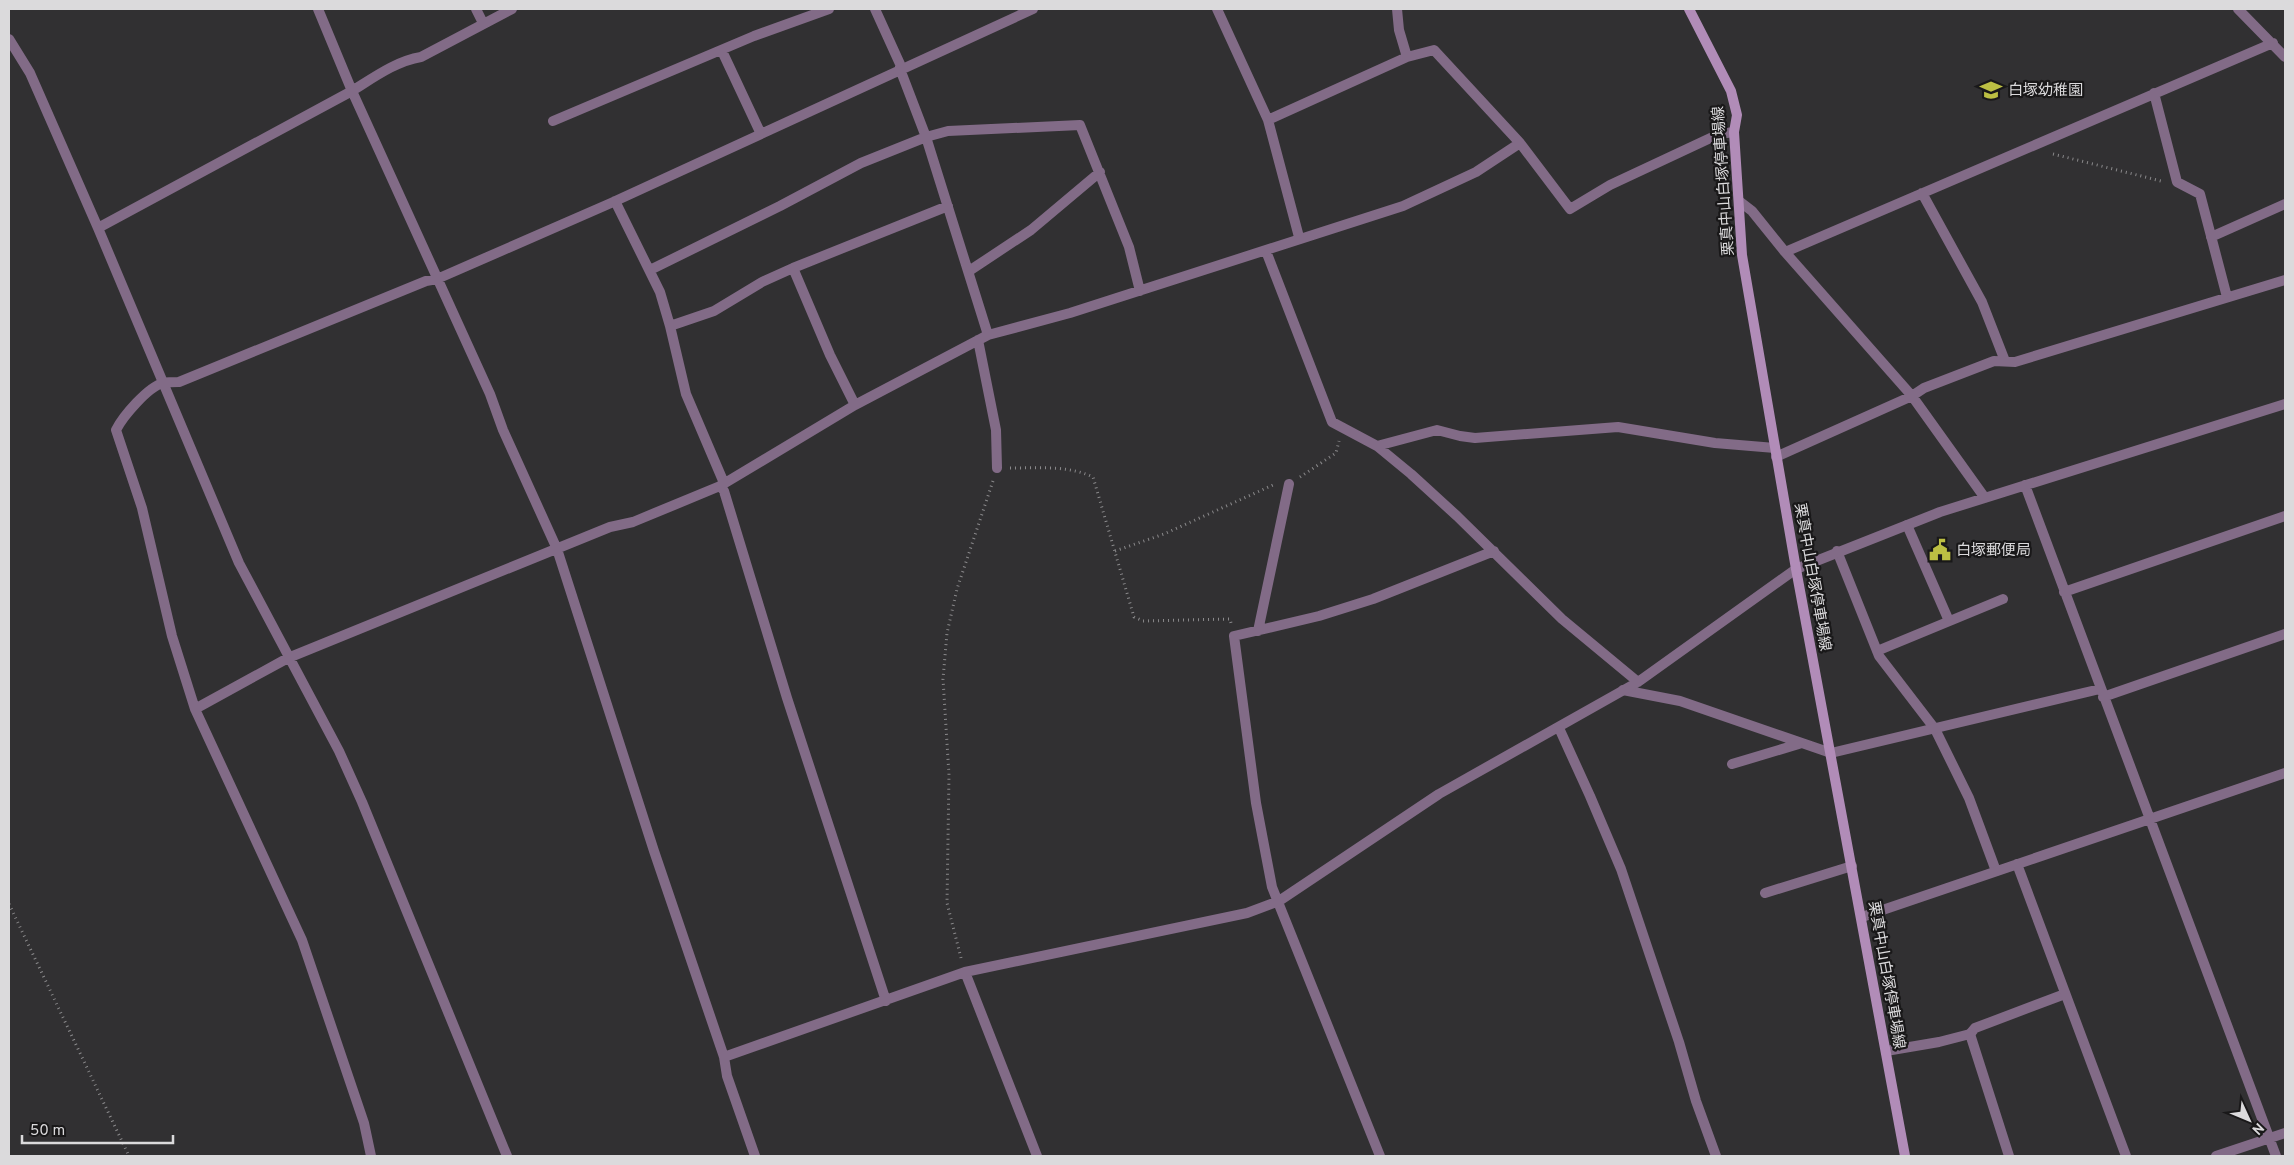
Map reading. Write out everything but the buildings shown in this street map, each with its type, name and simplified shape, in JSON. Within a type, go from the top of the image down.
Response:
[{"type":"main road","name":"栗真中山白塚停車場線","points":[[1689,9],[1730,90],[1737,115],[1734,132],[1742,255],[1796,569],[1905,1156]]},
{"type":"street","points":[[318,9],[352,91],[490,394],[503,430],[557,549],[654,851],[724,1058],[727,1076],[755,1156]]},
{"type":"street","points":[[476,9],[483,23]]},
{"type":"street","points":[[98,228],[352,91],[385,71],[412,58],[421,57],[512,9]]},
{"type":"street","points":[[553,121],[754,36],[829,9]]},
{"type":"street","points":[[875,9],[900,64],[900,69],[926,137],[988,335]]},
{"type":"street","points":[[371,1156],[364,1123],[302,940],[195,709],[172,636],[142,508],[116,430],[123,416],[162,383],[179,382],[426,281],[437,279],[615,201],[1033,9]]},
{"type":"street","points":[[1217,9],[1268,120],[1299,238]]},
{"type":"street","points":[[1397,9],[1399,30],[1407,58]]},
{"type":"street","points":[[2238,9],[2285,57]]},
{"type":"street","points":[[9,39],[30,73],[98,228],[238,563],[339,751],[362,802],[507,1156]]},
{"type":"street","points":[[1785,252],[2272,43]]},
{"type":"street","points":[[1268,120],[1407,58],[1434,50],[1520,143],[1570,209],[1610,184],[1719,134],[1734,132]]},
{"type":"street","points":[[722,51],[761,134]]},
{"type":"street","points":[[2154,93],[2177,182],[2200,194],[2227,297]]},
{"type":"street","points":[[650,270],[780,206],[861,163],[926,137],[948,131],[1080,125],[1129,247],[1140,291]]},
{"type":"street","points":[[195,709],[288,658],[610,527],[633,522],[722,484],[855,405],[988,335],[1070,313],[1403,206],[1476,172],[1520,143]]},
{"type":"street","points":[[969,271],[1031,230],[1100,172]]},
{"type":"street","points":[[1922,193],[1982,302],[2005,361]]},
{"type":"street","points":[[615,201],[660,292],[686,394],[724,490],[788,698],[886,1001]]},
{"type":"street","points":[[1739,201],[1752,211],[1785,252],[1912,396],[1985,498]]},
{"type":"street","points":[[2211,237],[2285,204]]},
{"type":"street","points":[[670,326],[714,311],[762,282],[793,268],[948,206]]},
{"type":"street","points":[[1266,251],[1332,422],[1377,446],[1424,486],[1494,551],[1562,619],[1638,682]]},
{"type":"street","points":[[793,268],[830,355],[855,405]]},
{"type":"street","points":[[1377,446],[1437,430],[1475,438],[1618,427],[1776,453],[1912,396],[1924,388],[1994,361],[2016,362],[2285,280]]},
{"type":"street","points":[[978,340],[996,430],[997,468]]},
{"type":"street","points":[[724,1058],[966,972],[1248,913],[1279,901],[1439,794],[1638,682],[1796,569],[1907,524],[2285,404]]},
{"type":"street","points":[[1258,631],[1289,484]]},
{"type":"street","points":[[2025,485],[2101,693],[2151,819],[2276,1156]]},
{"type":"street","points":[[2064,592],[2285,516]]},
{"type":"street","points":[[1907,524],[1949,621]]},
{"type":"street","points":[[1380,1156],[1272,887],[1256,803],[1234,636],[1319,616],[1374,599],[1494,551]]},
{"type":"street","points":[[1836,552],[1877,651],[1935,729],[1969,798],[1996,871]]},
{"type":"street","points":[[1877,651],[2003,599]]},
{"type":"street","points":[[1623,690],[1680,700],[1831,753],[2101,693],[2285,634]]},
{"type":"street","points":[[1558,728],[1621,869],[1716,1156]]},
{"type":"street","points":[[1732,764],[1802,743]]},
{"type":"street","points":[[1862,917],[2151,819],[2284,777]]},
{"type":"street","points":[[2016,864],[2126,1156]]},
{"type":"street","points":[[1765,892],[1852,866]]},
{"type":"street","points":[[966,972],[1036,1156]]},
{"type":"street","points":[[1886,1051],[1939,1042],[1970,1034],[1975,1028],[2065,994]]},
{"type":"street","points":[[1970,1034],[2009,1156]]},
{"type":"street","points":[[2216,1156],[2285,1133]]},
{"type":"path","points":[[2028,148],[2157,180],[2177,182]]},
{"type":"path","points":[[1115,551],[1164,534],[1273,485],[1289,484],[1336,453],[1343,428]]},
{"type":"path","points":[[966,972],[947,903],[949,775],[943,679],[947,633],[957,589],[997,468],[1062,468],[1078,470],[1093,477],[1134,618],[1143,621],[1230,619],[1234,636]]},
{"type":"path","points":[[9,904],[129,1156]]},
{"type":"place","name":"白塚幼稚園","points":[[1991,90]]},
{"type":"place","name":"白塚郵便局","points":[[1940,550]]}]
